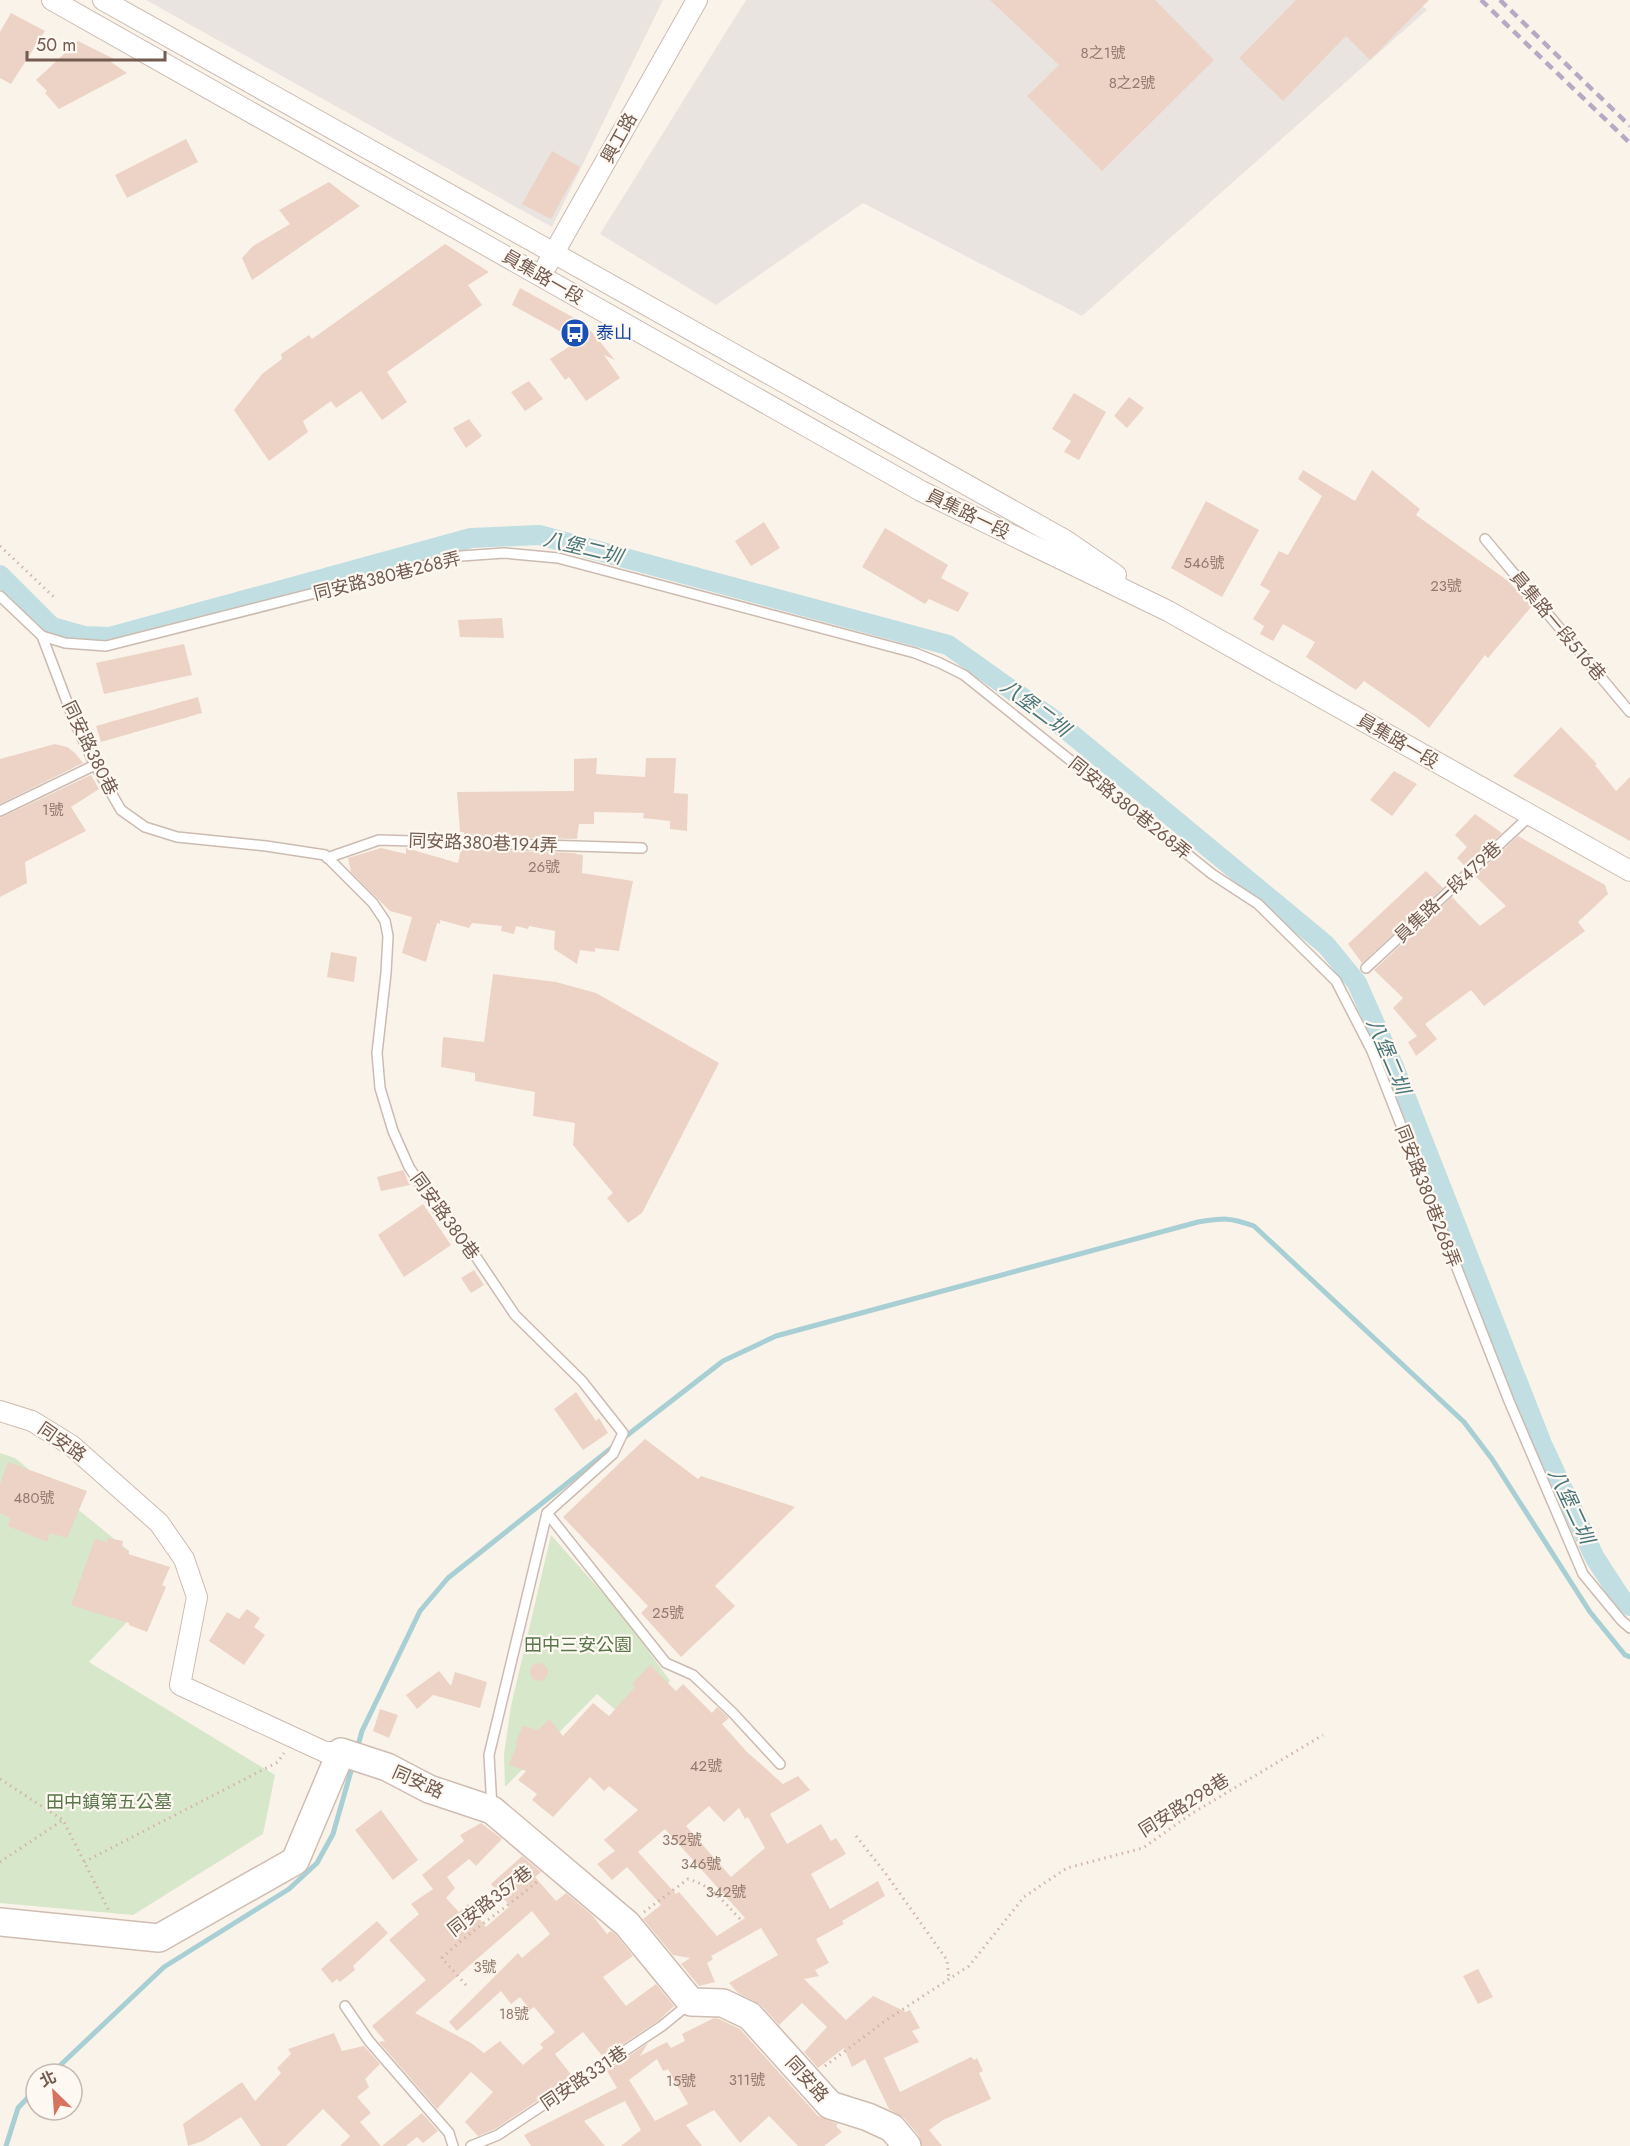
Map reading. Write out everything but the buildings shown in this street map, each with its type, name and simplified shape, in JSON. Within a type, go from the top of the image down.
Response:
[{"type":"street","name":"員集路一段","points":[[52,0],[921,491],[1168,611],[1630,871]]},
{"type":"street","name":"員集路一段","points":[[103,0],[1065,540],[1168,611]]},
{"type":"street","name":"興工路","points":[[540,275],[697,0]]},
{"type":"street","name":"同安路","points":[[0,1411],[32,1421],[71,1445],[159,1523],[184,1559],[197,1597],[180,1685],[325,1752],[341,1752],[387,1767],[429,1789],[492,1810],[627,1924],[691,2002],[723,2003],[750,2016],[830,2105],[868,2117],[892,2128],[907,2146]]},
{"type":"street","points":[[0,1922],[159,1938],[295,1861],[341,1752]]},
{"type":"lane","name":"員集路一段516巷","points":[[1485,539],[1630,712]]},
{"type":"lane","name":"同安路380巷268弄","points":[[42,636],[65,643],[106,646],[461,556],[504,554],[558,558],[604,570],[915,653],[964,675],[1212,874],[1258,904],[1336,981],[1372,1051],[1509,1401],[1583,1574],[1630,1628]]},
{"type":"lane","points":[[0,596],[42,636]]},
{"type":"lane","name":"同安路380巷","points":[[42,636],[75,723],[95,765],[121,810],[145,827],[177,837],[266,846],[325,855],[373,903],[385,921],[388,936],[386,974],[377,1053],[380,1088],[393,1131],[409,1167],[439,1212],[464,1239],[515,1315],[582,1381],[623,1433],[613,1454],[547,1513]]},
{"type":"lane","points":[[0,811],[95,765]]},
{"type":"lane","name":"員集路一段479巷","points":[[1366,968],[1530,816]]},
{"type":"lane","name":"同安路380巷194弄","points":[[327,858],[378,840],[642,848]]},
{"type":"lane","points":[[547,1513],[666,1663],[693,1675],[733,1713],[780,1764]]},
{"type":"lane","points":[[492,1810],[489,1755],[547,1513]]},
{"type":"lane","name":"同安路331巷","points":[[471,2146],[498,2135],[662,2026],[691,2002]]},
{"type":"lane","points":[[345,2006],[369,2041],[449,2133],[453,2146]]},
{"type":"path","points":[[0,546],[56,598]]},
{"type":"path","name":"同安路298巷","points":[[807,2079],[885,2020],[969,1966],[1024,1897],[1046,1881],[1067,1868],[1143,1848],[1191,1814],[1323,1735]]},
{"type":"path","points":[[84,1862],[278,1762],[295,1739]]},
{"type":"path","points":[[0,1779],[63,1820],[121,1935]]},
{"type":"path","points":[[0,1862],[63,1820]]},
{"type":"path","points":[[856,1836],[947,1960],[949,1979]]},
{"type":"path","name":"同安路357巷","points":[[466,1985],[442,1958],[459,1941],[515,1901],[556,1865]]},
{"type":"path","points":[[627,1924],[688,1879],[714,1892],[740,1919]]},
{"type":"shaded area","points":[[146,0],[663,0],[552,227]]},
{"type":"shaded area","points":[[746,0],[1416,0],[1427,10],[1082,316],[863,203],[716,305],[600,234]]},
{"type":"green space","name":"田中鎮第五公墓","points":[[0,1453],[15,1458],[129,1551],[126,1623],[89,1662],[275,1775],[263,1834],[133,1915],[0,1903]]},
{"type":"green space","name":"田中三安公園","points":[[551,1535],[625,1618],[670,1681],[631,1723],[597,1694],[505,1787],[504,1754],[511,1706]]},
{"type":"waterway","name":"八堡二圳","points":[[0,575],[52,627],[84,636],[110,637],[471,538],[539,535],[948,645],[1057,722],[1326,945],[1357,983],[1394,1067],[1542,1444],[1595,1558],[1621,1598],[1630,1606]]},
{"type":"waterway","points":[[621,1440],[723,1361],[776,1336],[1198,1222],[1221,1219],[1238,1221],[1254,1226],[1464,1422],[1492,1459],[1590,1612],[1625,1655],[1630,1657]]},
{"type":"waterway","points":[[357,1749],[362,1731],[420,1611],[448,1578],[614,1446]]},
{"type":"waterway","points":[[64,2062],[164,1967],[289,1889],[317,1863],[333,1834],[353,1764]]},
{"type":"waterway","points":[[6,2146],[18,2108],[24,2102]]},
{"type":"railway","points":[[1481,0],[1630,143]]},
{"type":"railway","points":[[1500,0],[1630,126]]},
{"type":"place","name":"泰山","points":[[575,333]]}]
